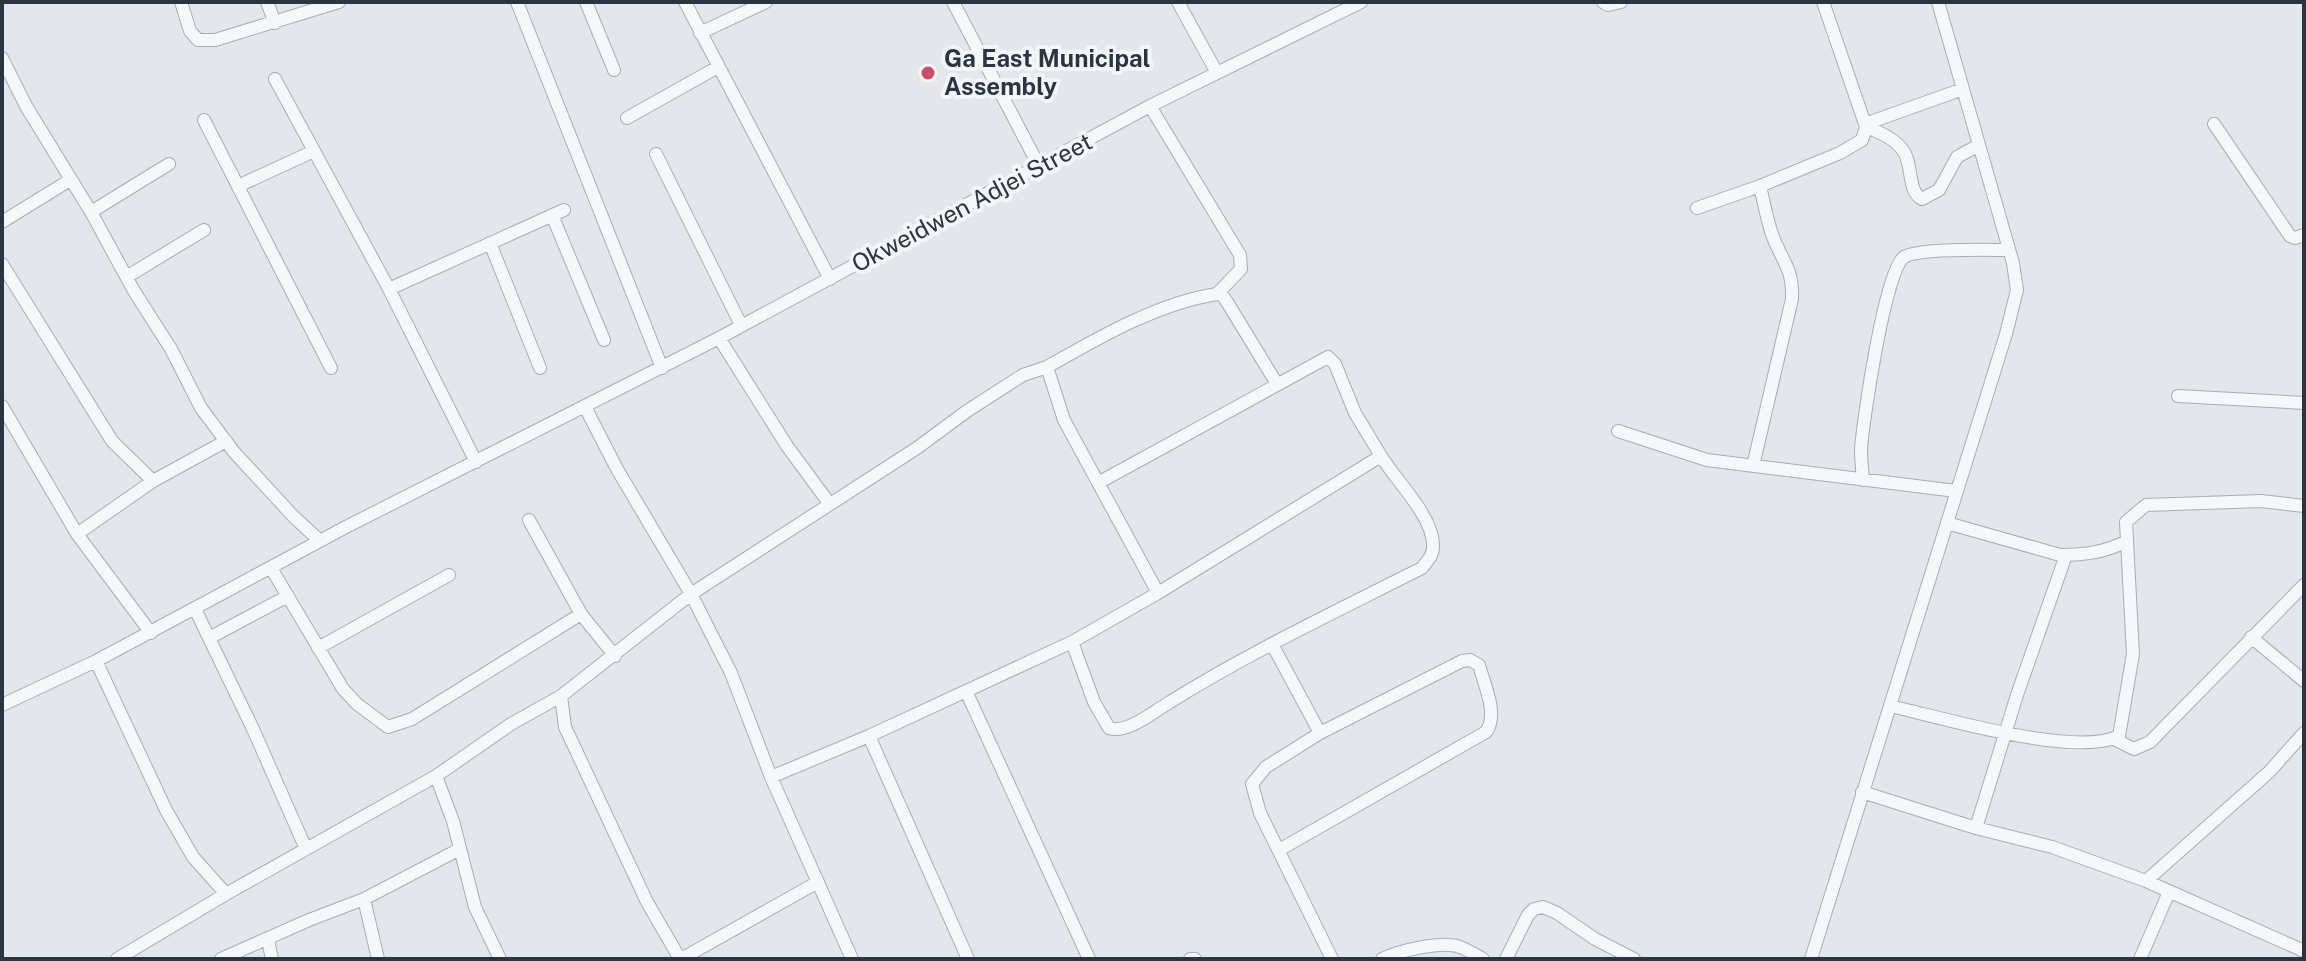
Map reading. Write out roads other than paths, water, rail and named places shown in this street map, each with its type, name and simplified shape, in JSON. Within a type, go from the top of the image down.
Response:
[{"type":"street","points":[[181,2],[190,31],[198,40],[215,40],[339,2]]},
{"type":"street","points":[[267,2],[275,23]]},
{"type":"street","points":[[517,2],[662,368]]},
{"type":"street","points":[[586,2],[614,70]]},
{"type":"street","points":[[685,2],[830,279]]},
{"type":"street","points":[[700,33],[766,2]]},
{"type":"street","points":[[953,2],[1039,166]]},
{"type":"street","name":"Okweidwen Adjei Street","points":[[2,705],[151,633],[320,541],[662,368],[1150,106],[1361,2]]},
{"type":"street","points":[[1603,2],[1608,5],[1621,2]]},
{"type":"street","points":[[1697,208],[1760,186],[1862,140],[1865,125],[1823,2]]},
{"type":"street","points":[[1811,959],[1988,394],[2017,290],[1938,2]]},
{"type":"street","points":[[1183,4],[1217,73]]},
{"type":"street","points":[[2,58],[26,106],[171,349],[201,408],[293,516],[320,541]]},
{"type":"street","points":[[627,118],[718,67]]},
{"type":"street","points":[[275,79],[389,289],[476,462]]},
{"type":"street","points":[[1865,125],[1963,89]]},
{"type":"street","points":[[117,959],[436,776],[511,724],[561,696],[691,594],[917,448],[1023,375],[1047,367],[1113,330],[1217,294],[1241,269],[1240,255],[1150,106]]},
{"type":"street","points":[[204,120],[331,368]]},
{"type":"street","points":[[2214,124],[2290,236],[2304,235]]},
{"type":"street","points":[[1865,125],[1884,134],[1904,151],[1916,195],[1922,199],[1939,190],[1957,157],[1979,145]]},
{"type":"street","points":[[238,186],[314,151]]},
{"type":"street","points":[[656,154],[741,325]]},
{"type":"street","points":[[91,212],[169,164]]},
{"type":"street","points":[[2,222],[70,180]]},
{"type":"street","points":[[1753,466],[1792,299],[1790,269],[1769,225],[1760,186]]},
{"type":"street","points":[[389,289],[558,212],[604,340]]},
{"type":"street","points":[[128,276],[204,230]]},
{"type":"street","points":[[490,243],[540,368]]},
{"type":"street","points":[[1863,480],[1861,452],[1870,379],[1898,263],[1905,256],[1920,253],[2008,250]]},
{"type":"street","points":[[2,264],[112,441],[153,481]]},
{"type":"street","points":[[1217,294],[1227,302],[1277,384]]},
{"type":"street","points":[[719,338],[787,446],[829,503]]},
{"type":"street","points":[[1072,642],[1097,709],[1109,728],[1114,730],[1138,721],[1210,677],[1422,568],[1434,547],[1418,508],[1355,413],[1331,359],[1324,358],[1098,483]]},
{"type":"street","points":[[1047,367],[1064,420],[1158,593]]},
{"type":"street","points":[[2178,396],[2304,403]]},
{"type":"street","points":[[2,406],[77,534],[151,633]]},
{"type":"street","points":[[585,407],[617,469],[691,594],[731,673],[771,777],[852,959]]},
{"type":"street","points":[[1618,431],[1707,460],[1956,491]]},
{"type":"street","points":[[77,534],[153,481],[226,441]]},
{"type":"street","points":[[771,777],[869,736],[1072,642],[1381,456]]},
{"type":"street","points":[[1890,706],[2006,732],[2073,742],[2114,739],[2119,736],[2133,654],[2126,522],[2146,505],[2261,501],[2304,506]]},
{"type":"street","points":[[529,520],[581,614],[615,656]]},
{"type":"street","points":[[1947,523],[2066,555],[2096,553],[2127,541]]},
{"type":"street","points":[[1976,828],[2066,555]]},
{"type":"street","points":[[271,568],[343,689],[381,724],[394,727],[412,719],[581,614]]},
{"type":"street","points":[[318,648],[449,575]]},
{"type":"street","points":[[2114,739],[2134,749],[2150,742],[2304,585]]},
{"type":"street","points":[[209,638],[288,596]]},
{"type":"street","points":[[195,609],[306,849]]},
{"type":"street","points":[[2251,637],[2304,681]]},
{"type":"street","points":[[1272,644],[1320,733]]},
{"type":"street","points":[[1279,850],[1486,732],[1491,726],[1491,713],[1479,665],[1470,660],[1462,661],[1320,733],[1266,767],[1252,784],[1260,813],[1332,959]]},
{"type":"street","points":[[96,661],[166,810],[193,857],[226,894]]},
{"type":"street","points":[[966,691],[1089,959]]},
{"type":"street","points":[[561,696],[565,727],[647,902],[680,959],[818,882]]},
{"type":"street","points":[[2146,881],[2269,772],[2304,733]]},
{"type":"street","points":[[869,736],[968,959]]},
{"type":"street","points":[[436,776],[453,821],[475,907],[500,959]]},
{"type":"street","points":[[1862,792],[1976,828],[2052,847],[2146,881],[2304,951]]},
{"type":"street","points":[[221,959],[364,899],[458,850]]},
{"type":"street","points":[[2140,959],[2169,892]]},
{"type":"street","points":[[364,899],[378,959]]},
{"type":"street","points":[[1506,959],[1528,915],[1534,909],[1543,907],[1634,959]]},
{"type":"street","points":[[268,940],[272,959]]},
{"type":"street","points":[[705,945],[711,959]]},
{"type":"street","points":[[1382,959],[1420,948],[1458,945],[1483,959]]},
{"type":"place","name":"Ga East Municipal Assembly","points":[[928,73]]}]
